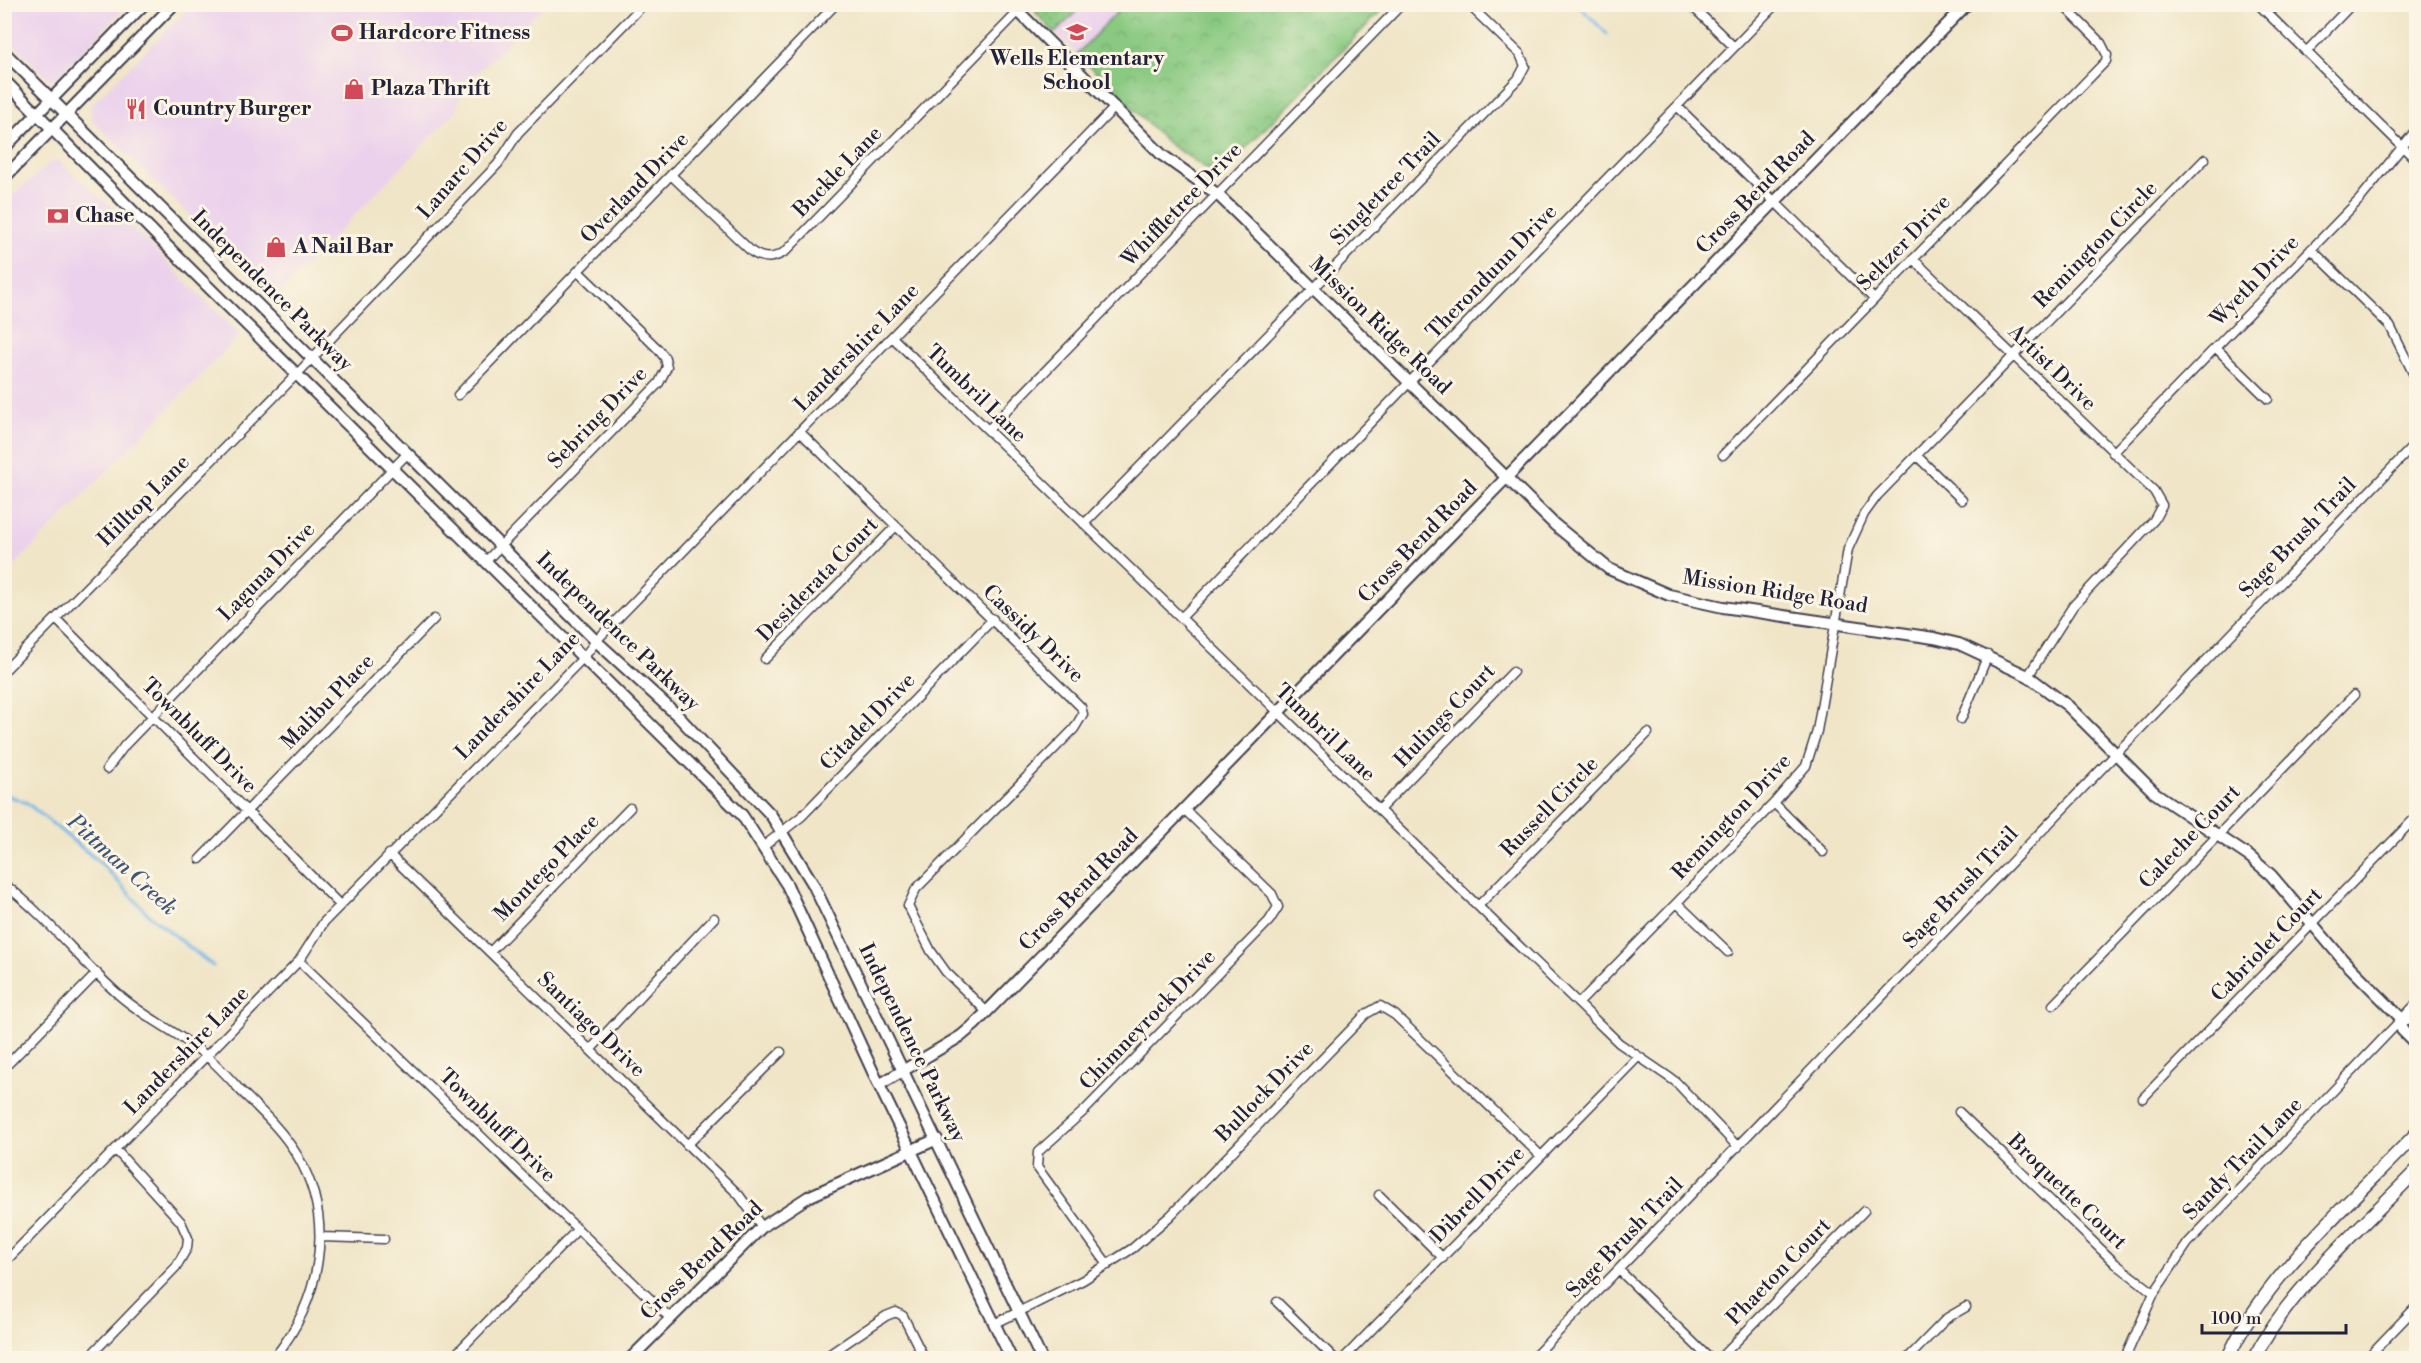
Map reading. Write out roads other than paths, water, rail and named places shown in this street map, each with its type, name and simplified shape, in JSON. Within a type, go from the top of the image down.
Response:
[{"type":"main road","points":[[4,148],[144,4]]},
{"type":"main road","points":[[4,178],[174,4]]},
{"type":"main road","name":"Cross Bend Road","points":[[879,1085],[961,1036],[987,1012],[1966,4]]},
{"type":"main road","name":"Mission Ridge Road","points":[[1015,8],[1162,155],[1217,194],[1571,540],[1609,569],[1669,595],[1706,603],[1836,621],[1959,644],[2028,676],[2068,706],[2155,793],[2271,874],[2343,960],[2402,1019],[2402,1030],[2416,1044]]},
{"type":"main road","name":"Independence Parkway","points":[[4,52],[596,641],[677,715],[771,815],[813,884],[937,1138],[1041,1359]]},
{"type":"main road","name":"Independence Parkway","points":[[4,80],[168,247],[732,803],[764,846],[787,885],[879,1085],[1011,1359]]},
{"type":"main road","points":[[168,247],[184,231]]},
{"type":"main road","name":"Mission Ridge Road","points":[[2402,1019],[2412,1019],[2416,1023]]},
{"type":"main road","points":[[2228,1359],[2252,1312],[2276,1282],[2416,1134]]},
{"type":"main road","name":"Cross Bend Road","points":[[631,1359],[762,1227],[808,1197],[937,1138]]},
{"type":"main road","points":[[2254,1359],[2262,1342],[2302,1289],[2416,1170]]},
{"type":"street","name":"Lanarc Drive","points":[[311,358],[498,164],[518,133],[644,4]]},
{"type":"street","name":"Overland Drive","points":[[458,395],[836,4]]},
{"type":"street","name":"Whiffletree Drive","points":[[988,430],[1402,4]]},
{"type":"street","name":"Singletree Trail","points":[[1084,524],[1523,73],[1525,66],[1520,54],[1468,4]]},
{"type":"street","points":[[1690,4],[1734,47]]},
{"type":"street","name":"Therondunn Drive","points":[[1181,618],[1776,4]]},
{"type":"street","name":"Seltzer Drive","points":[[1723,455],[2100,68],[2107,54],[2101,43],[2062,4]]},
{"type":"street","points":[[2258,4],[2416,160]]},
{"type":"street","points":[[2306,52],[2352,4]]},
{"type":"street","name":"Buckle Lane","points":[[672,176],[752,252],[768,258],[777,257],[1015,8]]},
{"type":"street","points":[[1678,107],[1874,299]]},
{"type":"street","name":"Landershire Lane","points":[[4,1263],[299,961],[324,922],[389,854],[584,657],[596,641],[1114,108]]},
{"type":"street","name":"Wyeth Drive","points":[[2113,453],[2360,199],[2416,130]]},
{"type":"street","name":"Remington Circle","points":[[2013,356],[2205,159]]},
{"type":"street","points":[[2311,249],[2390,326],[2416,379]]},
{"type":"street","name":"Artist Drive","points":[[1913,260],[2160,498],[2163,505],[2154,520],[2073,606],[2028,676]]},
{"type":"street","name":"Sebring Drive","points":[[486,561],[659,383],[667,367],[665,358],[658,349],[579,272]]},
{"type":"street","name":"Tumbril Lane","points":[[892,338],[1579,1003],[1638,1057],[1676,1082],[1738,1147]]},
{"type":"street","points":[[2216,348],[2268,399]]},
{"type":"street","name":"Remington Drive","points":[[1579,1003],[1774,803],[1806,766],[1813,750],[1836,621],[1842,573],[1856,530],[1877,496],[2013,356]]},
{"type":"street","name":"Hilltop Lane","points":[[4,671],[311,358]]},
{"type":"street","name":"Cassidy Drive","points":[[800,432],[1078,702],[1083,714],[1074,729],[916,889],[909,901],[910,911],[939,963],[987,1012]]},
{"type":"street","name":"Sage Brush Trail","points":[[1533,1359],[1982,895],[2114,753],[2416,443]]},
{"type":"street","name":"Laguna Drive","points":[[107,769],[125,745],[407,454]]},
{"type":"street","points":[[1917,456],[1962,500]]},
{"type":"street","name":"Desiderata Court","points":[[765,659],[896,526]]},
{"type":"street","name":"Townbluff Drive","points":[[56,619],[249,811],[340,906]]},
{"type":"street","name":"Malibu Place","points":[[200,858],[249,811],[434,619]]},
{"type":"street","name":"Citadel Drive","points":[[764,846],[783,833],[993,619]]},
{"type":"street","points":[[1961,719],[1988,656]]},
{"type":"street","name":"Hulings Court","points":[[1378,810],[1513,672]]},
{"type":"street","name":"Caleche Court","points":[[2053,1005],[2354,695]]},
{"type":"street","name":"Russell Circle","points":[[1478,906],[1647,733]]},
{"type":"street","points":[[1774,803],[1823,852]]},
{"type":"street","name":"Montego Place","points":[[490,952],[630,808]]},
{"type":"street","name":"Chimneyrock Drive","points":[[1108,1266],[1037,1167],[1038,1152],[1085,1110],[1269,921],[1278,907],[1272,894],[1185,810]]},
{"type":"street","name":"Cabriolet Court","points":[[2143,1098],[2416,817]]},
{"type":"street","name":"Santiago Drive","points":[[389,854],[739,1195],[762,1227]]},
{"type":"street","points":[[4,884],[28,904],[130,1004],[206,1056],[275,1125],[298,1157],[312,1190],[321,1237],[312,1292],[298,1324],[274,1359]]},
{"type":"street","points":[[1677,903],[1728,952]]},
{"type":"street","points":[[591,1049],[714,918]]},
{"type":"street","name":"Townbluff Drive","points":[[299,961],[670,1318]]},
{"type":"street","points":[[4,1068],[96,973]]},
{"type":"street","name":"Sandy Trail Lane","points":[[2125,1359],[2154,1293],[2175,1260],[2202,1227],[2416,1004]]},
{"type":"street","name":"Bullock Drive","points":[[994,1324],[1108,1266],[1133,1248],[1170,1216],[1366,1014],[1380,1005],[1395,1015],[1540,1156]]},
{"type":"street","points":[[687,1145],[781,1052]]},
{"type":"street","name":"Dibrell Drive","points":[[1344,1359],[1638,1057]]},
{"type":"street","name":"Broquette Court","points":[[1959,1112],[2116,1264],[2154,1293]]},
{"type":"street","points":[[88,1359],[168,1275],[187,1248],[188,1238],[182,1222],[116,1150]]},
{"type":"street","points":[[1379,1195],[1443,1257]]},
{"type":"street","name":"Phaeton Court","points":[[1720,1359],[1864,1211]]},
{"type":"street","points":[[452,1359],[578,1229]]},
{"type":"street","points":[[321,1237],[384,1239]]},
{"type":"street","points":[[1619,1270],[1709,1359]]},
{"type":"street","points":[[1276,1302],[1334,1359]]},
{"type":"street","points":[[1908,1359],[1947,1318],[1966,1307]]},
{"type":"street","points":[[2367,1359],[2416,1307]]},
{"type":"street","points":[[824,1359],[866,1328],[896,1312],[903,1316],[924,1359]]},
{"type":"waterway","points":[[1577,4],[1607,34]]},
{"type":"waterway","name":"Pittman Creek","points":[[4,794],[27,803],[103,865],[148,914],[213,966]]},
{"type":"place","name":"Wells Elementary School","points":[[1077,32]]},
{"type":"place","name":"Hardcore Fitness","points":[[342,33]]},
{"type":"place","name":"Plaza Thrift","points":[[354,89]]},
{"type":"place","name":"Country Burger","points":[[136,109]]},
{"type":"place","name":"Chase","points":[[58,216]]},
{"type":"place","name":"A Nail Bar","points":[[276,247]]}]
